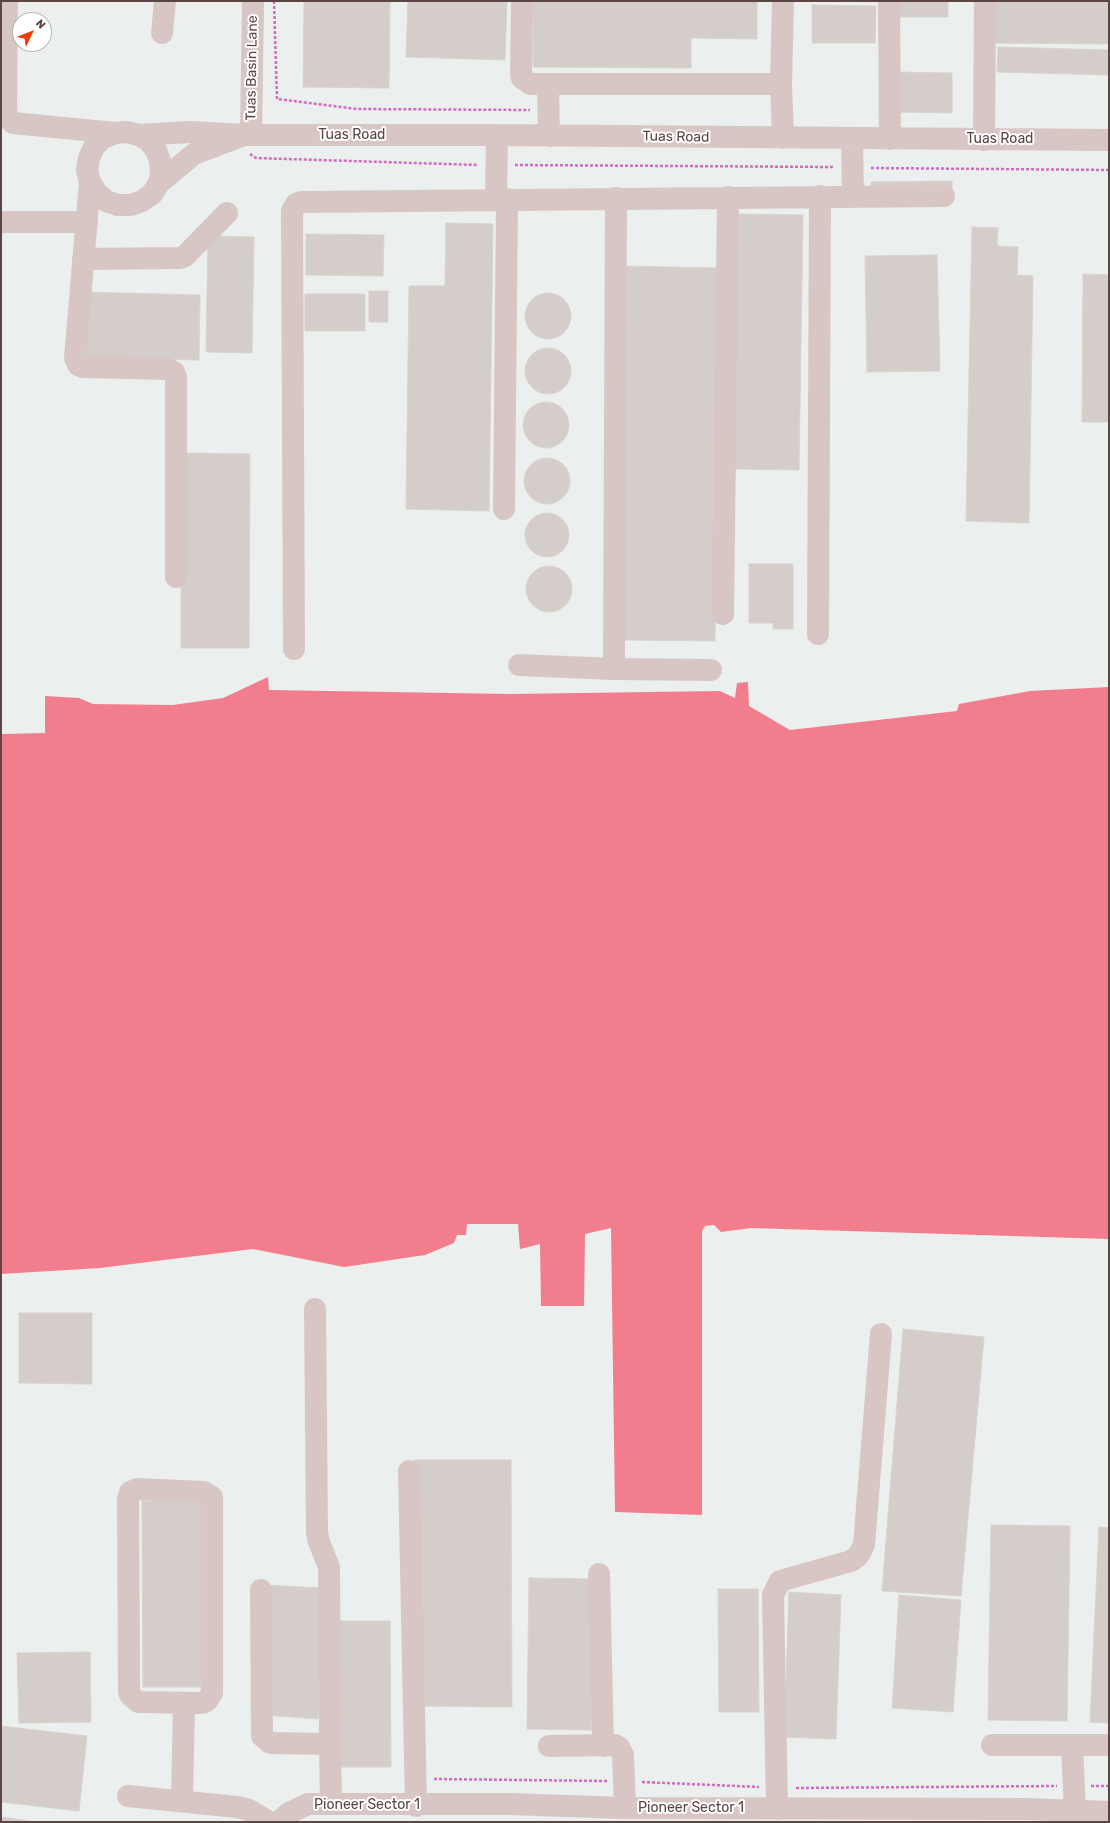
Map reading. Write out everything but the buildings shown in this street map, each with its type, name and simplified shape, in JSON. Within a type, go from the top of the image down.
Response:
[{"type":"street","points":[[4,110],[7,1]]},
{"type":"street","points":[[162,33],[165,1]]},
{"type":"street","name":"Tuas Basin Lane","points":[[244,136],[253,1]]},
{"type":"street","points":[[522,1],[522,78],[530,84],[781,84]]},
{"type":"street","points":[[783,1],[781,84],[783,138]]},
{"type":"street","points":[[889,1],[890,139]]},
{"type":"street","points":[[984,140],[985,1]]},
{"type":"street","points":[[548,84],[549,136]]},
{"type":"street","name":"Tuas Road","points":[[4,110],[8,118],[13,123],[115,133],[127,132],[139,135],[190,132],[244,136],[497,135],[1109,140]]},
{"type":"street","points":[[115,133],[103,138],[94,147],[89,158],[87,170],[90,182],[75,358],[76,362],[82,367],[168,369],[174,372],[176,377],[176,577]]},
{"type":"street","points":[[139,135],[149,141],[158,155],[161,172],[159,183]]},
{"type":"street","points":[[497,135],[497,165],[502,199],[504,509]]},
{"type":"street","name":"Tuas Road","points":[[90,182],[97,193],[106,201],[118,205],[124,205],[142,201],[152,194],[159,183],[194,154],[244,136]]},
{"type":"street","points":[[852,139],[853,196]]},
{"type":"street","points":[[818,634],[820,196]]},
{"type":"street","points":[[294,649],[294,207],[301,202],[944,196]]},
{"type":"street","points":[[723,614],[728,197]]},
{"type":"street","points":[[614,669],[616,198]]},
{"type":"street","points":[[83,259],[180,258],[186,256],[227,213]]},
{"type":"street","points":[[1,222],[86,222]]},
{"type":"street","points":[[519,665],[614,669],[711,670]]},
{"type":"street","points":[[315,1309],[317,1532],[319,1542],[329,1567],[330,1804]]},
{"type":"street","points":[[789,1814],[773,1595],[775,1586],[780,1581],[851,1561],[858,1556],[864,1545],[881,1334]]},
{"type":"street","points":[[409,1471],[416,1806]]},
{"type":"street","points":[[133,1490],[204,1492],[212,1497],[212,1693],[207,1701],[202,1703],[184,1703],[138,1702],[129,1692],[128,1499],[130,1492],[133,1490]]},
{"type":"street","points":[[599,1574],[603,1746]]},
{"type":"street","points":[[262,1590],[262,1736],[270,1743],[330,1744]]},
{"type":"street","points":[[182,1801],[184,1703]]},
{"type":"street","points":[[549,1746],[615,1745],[622,1751],[625,1808]]},
{"type":"street","points":[[992,1745],[1109,1745]]},
{"type":"street","points":[[1072,1745],[1083,1816]]},
{"type":"street","points":[[128,1796],[237,1807],[249,1810],[269,1822]]},
{"type":"street","name":"Pioneer Sector 1","points":[[278,1822],[289,1813],[308,1804],[416,1806],[509,1804],[625,1808],[679,1807],[789,1814],[851,1816],[1026,1809],[1083,1816],[1109,1812]]},
{"type":"path","points":[[274,1],[276,99],[357,109],[549,110]]},
{"type":"path","points":[[244,136],[246,151],[256,158],[497,165],[1109,170]]},
{"type":"shaded area","points":[[268,677],[269,690],[510,694],[720,691],[735,698],[737,683],[748,682],[749,706],[790,730],[957,711],[959,704],[1030,691],[1109,687],[1109,1239],[751,1228],[721,1232],[714,1225],[705,1226],[702,1231],[702,1515],[615,1512],[611,1228],[585,1234],[584,1306],[541,1306],[540,1244],[520,1249],[518,1224],[467,1224],[466,1235],[457,1235],[454,1243],[425,1255],[344,1267],[253,1249],[100,1268],[1,1274],[1,734],[45,733],[45,696],[79,698],[93,704],[173,705],[223,698]]}]
